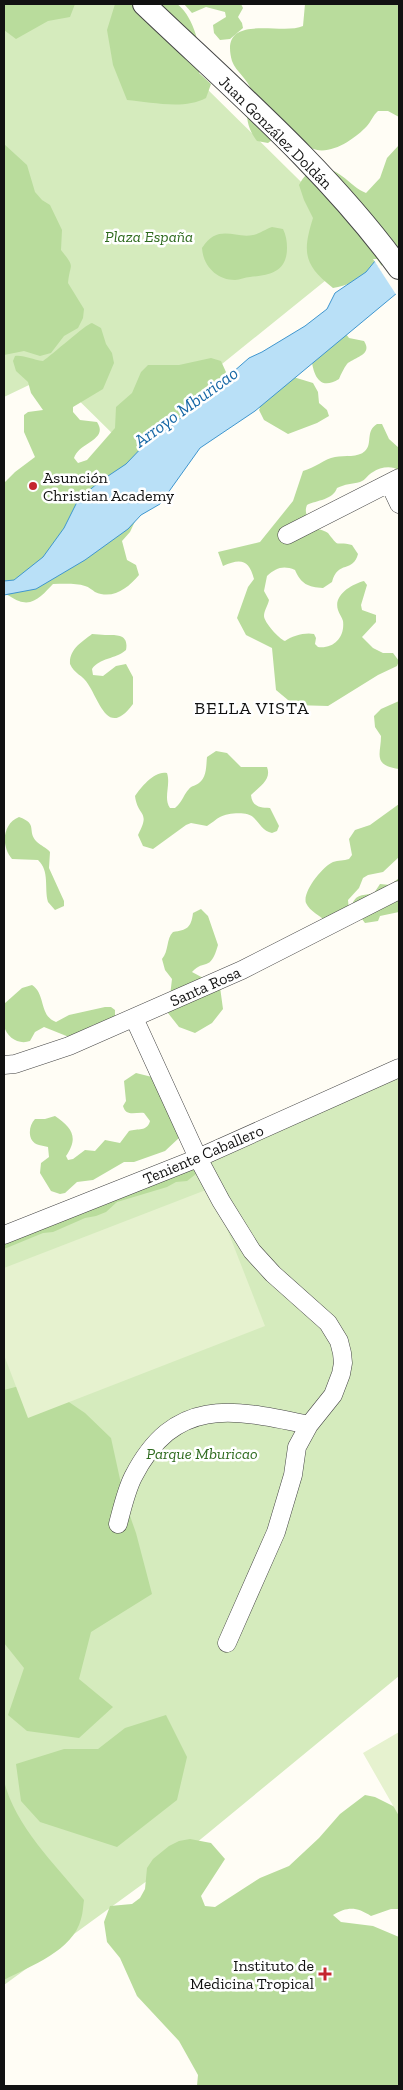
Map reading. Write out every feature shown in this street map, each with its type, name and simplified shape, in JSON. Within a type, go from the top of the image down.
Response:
[{"type":"street","name":"Juan González Doldán","points":[[144,4],[314,168],[383,246],[399,268]]},
{"type":"street","points":[[286,535],[394,481],[399,504]]},
{"type":"street","name":"Santa Rosa","points":[[4,1066],[69,1046],[242,970],[399,890]]},
{"type":"street","points":[[134,1018],[198,1158],[221,1201],[252,1251],[273,1274],[328,1323],[339,1341],[343,1363],[341,1374],[332,1395],[309,1425],[297,1447],[293,1476],[276,1532],[227,1643]]},
{"type":"street","name":"Teniente Caballero","points":[[4,1235],[198,1158],[399,1068]]},
{"type":"street","points":[[118,1524],[132,1478],[147,1454],[165,1433],[179,1424],[197,1416],[220,1412],[250,1413],[309,1425]]},
{"type":"green space","name":"Plaza España","points":[[4,4],[121,4],[367,247],[123,444],[52,374],[4,397]]},
{"type":"green space","points":[[4,4],[75,4],[70,17],[48,21],[16,39],[4,30]]},
{"type":"green space","points":[[115,4],[177,4],[183,10],[193,26],[199,46],[199,73],[211,84],[206,98],[188,104],[127,100],[113,65],[107,30]]},
{"type":"green space","points":[[184,4],[241,4],[243,8],[238,17],[243,28],[230,39],[220,40],[214,33],[213,25],[226,17],[225,12],[206,7],[192,13]]},
{"type":"green space","points":[[305,4],[399,4],[399,117],[388,111],[378,111],[367,126],[356,136],[341,145],[326,150],[311,148],[285,130],[268,143],[257,141],[250,130],[247,117],[252,93],[247,82],[232,61],[230,46],[234,36],[243,31],[254,29],[303,26]]},
{"type":"green space","points":[[4,144],[27,165],[35,192],[50,205],[62,230],[61,250],[71,266],[68,283],[84,309],[83,318],[78,328],[64,336],[51,353],[40,356],[24,351],[4,355]]},
{"type":"green space","points":[[399,145],[399,250],[369,275],[344,286],[333,288],[316,272],[308,258],[307,240],[313,218],[299,185],[310,172],[327,169],[339,174],[366,193],[380,178],[387,158]]},
{"type":"green space","points":[[272,227],[283,229],[287,243],[284,262],[276,271],[237,280],[228,279],[217,275],[205,261],[202,248],[214,236],[220,234],[253,235]]},
{"type":"green space","points":[[92,323],[101,328],[106,344],[112,353],[114,363],[103,389],[73,407],[73,412],[80,420],[97,422],[100,428],[96,437],[77,453],[74,458],[78,463],[87,460],[115,428],[116,407],[132,393],[141,372],[148,365],[179,365],[211,358],[221,361],[239,401],[159,493],[149,510],[138,515],[130,532],[122,541],[127,560],[136,565],[139,575],[130,584],[114,594],[108,595],[95,592],[81,585],[53,584],[34,601],[19,601],[4,594],[4,483],[35,457],[24,432],[24,415],[28,412],[43,410],[31,393],[28,382],[16,371],[13,361],[15,356],[19,356],[43,361]]},
{"type":"green space","points":[[343,330],[349,338],[364,341],[366,346],[365,353],[347,364],[339,379],[326,383],[321,382],[313,369],[311,356]]},
{"type":"green space","points":[[290,376],[313,383],[318,392],[319,403],[327,410],[329,416],[317,423],[288,434],[264,420],[259,410],[260,408],[248,398]]},
{"type":"green space","points":[[377,424],[382,424],[389,439],[399,448],[399,471],[390,467],[379,469],[360,482],[337,488],[332,495],[307,505],[306,508],[307,517],[311,525],[328,533],[338,544],[352,545],[358,554],[356,560],[338,571],[332,582],[323,588],[306,584],[300,579],[295,570],[291,568],[280,568],[273,571],[267,576],[264,591],[269,600],[264,616],[272,630],[285,641],[299,635],[314,634],[316,638],[315,644],[318,647],[329,646],[340,637],[343,627],[343,621],[337,605],[338,600],[349,588],[364,581],[367,585],[361,605],[362,610],[376,615],[376,622],[362,637],[373,648],[383,653],[393,653],[399,661],[397,666],[378,675],[328,706],[294,705],[276,690],[272,648],[246,635],[237,618],[248,587],[254,579],[250,568],[243,562],[235,562],[223,566],[218,552],[260,542],[293,501],[303,471],[331,458],[362,453],[369,445],[371,430]]},
{"type":"green space","points":[[92,634],[121,636],[126,641],[126,650],[95,665],[92,669],[93,675],[103,676],[116,666],[126,664],[133,677],[133,704],[124,714],[117,718],[106,714],[86,681],[70,664],[74,650]]},
{"type":"green space","points":[[399,701],[399,769],[381,762],[381,736],[375,727],[374,716],[381,709]]},
{"type":"green space","points":[[216,751],[227,753],[241,767],[267,767],[268,776],[251,795],[253,802],[257,806],[270,808],[279,826],[277,831],[272,833],[266,831],[254,818],[247,814],[228,814],[207,826],[191,823],[186,825],[153,849],[143,846],[138,835],[144,817],[135,796],[138,792],[153,777],[158,774],[167,773],[167,800],[170,808],[175,808],[190,788],[202,781],[206,771],[207,757]]},
{"type":"green space","points":[[399,804],[399,857],[383,872],[363,878],[359,888],[348,900],[349,910],[326,922],[310,909],[306,903],[310,886],[329,864],[349,859],[352,855],[349,839],[355,830],[370,825]]},
{"type":"green space","points":[[19,817],[29,822],[34,838],[50,852],[49,868],[64,901],[64,906],[55,910],[48,902],[44,869],[38,860],[12,859],[8,854],[5,842],[6,830],[13,820]]},
{"type":"green space","points":[[399,878],[399,912],[380,916],[378,921],[365,923],[352,906],[355,899],[374,893],[380,884],[390,885]]},
{"type":"green space","points":[[201,909],[208,916],[218,945],[210,962],[192,972],[220,987],[223,1009],[212,1023],[195,1033],[179,1027],[168,1013],[172,979],[165,970],[162,959],[173,932],[188,927],[193,913]]},
{"type":"green space","points":[[32,985],[39,994],[47,1015],[56,1022],[69,1015],[105,1007],[111,1007],[115,1010],[115,1016],[113,1020],[93,1025],[79,1034],[69,1037],[44,1027],[35,1032],[30,1041],[14,1040],[4,1026],[4,1004],[22,988]]},
{"type":"green space","name":"Parque Mburicao","points":[[399,1064],[399,1676],[173,1862],[4,1985],[4,1229]]},
{"type":"green space","points":[[136,1073],[152,1077],[180,1137],[165,1151],[134,1162],[124,1162],[93,1180],[77,1182],[65,1193],[60,1194],[51,1191],[40,1173],[41,1163],[49,1157],[48,1147],[32,1141],[30,1134],[31,1126],[35,1119],[55,1116],[66,1125],[73,1138],[66,1156],[68,1160],[73,1159],[85,1150],[95,1151],[105,1140],[120,1143],[129,1131],[147,1127],[150,1121],[144,1113],[126,1112],[123,1106],[126,1101],[124,1081]]},
{"type":"green space","points":[[177,1164],[195,1169],[196,1174],[187,1181],[176,1182],[167,1187],[117,1202],[106,1212],[85,1218],[53,1232],[43,1233],[4,1249],[4,1238]]},
{"type":"green space","points":[[211,1188],[265,1326],[28,1418],[4,1355],[4,1268]]},
{"type":"green space","points":[[38,1381],[85,1413],[111,1438],[125,1502],[136,1533],[152,1594],[91,1632],[79,1679],[113,1707],[79,1738],[27,1731],[8,1715],[24,1668],[4,1643],[4,1390]]},
{"type":"green space","points":[[166,1715],[187,1757],[177,1800],[117,1847],[40,1822],[21,1801],[16,1764],[64,1749],[98,1749],[125,1728]]},
{"type":"green space","points":[[399,1732],[399,1816],[363,1753]]},
{"type":"green space","points":[[4,1781],[9,1798],[26,1829],[84,1900],[83,1912],[76,1930],[60,1949],[38,1963],[4,1980]]},
{"type":"green space","points":[[365,1795],[375,1797],[399,1809],[399,1909],[391,1909],[371,1916],[357,1909],[348,1909],[333,1915],[341,1922],[373,1926],[399,1937],[399,2086],[197,2086],[198,2075],[179,2041],[137,1996],[120,1958],[107,1942],[104,1922],[110,1906],[132,1904],[140,1898],[145,1889],[147,1868],[153,1859],[169,1846],[179,1841],[190,1839],[211,1843],[225,1859],[201,1896],[205,1906],[215,1907],[260,1878],[289,1866],[319,1838],[340,1814]]},
{"type":"water","points":[[375,261],[397,293],[255,411],[200,448],[160,504],[141,515],[128,529],[85,560],[36,589],[4,595],[4,581],[14,580],[43,557],[64,528],[78,500],[99,482],[126,464],[148,441],[168,429],[249,358],[305,326],[327,309],[335,293],[366,272]]},
{"type":"pier","points":[[373,259],[377,259],[399,292],[397,296]]},
{"type":"place","name":"Asunción Christian Academy","points":[[33,486]]},
{"type":"place","name":"Instituto de Medicina Tropical","points":[[325,1974]]},
{"type":"district","name":"BELLA VISTA","points":[[252,708]]},
{"type":"water label","name":"Arroyo Mburicao","points":[[186,407]]}]
